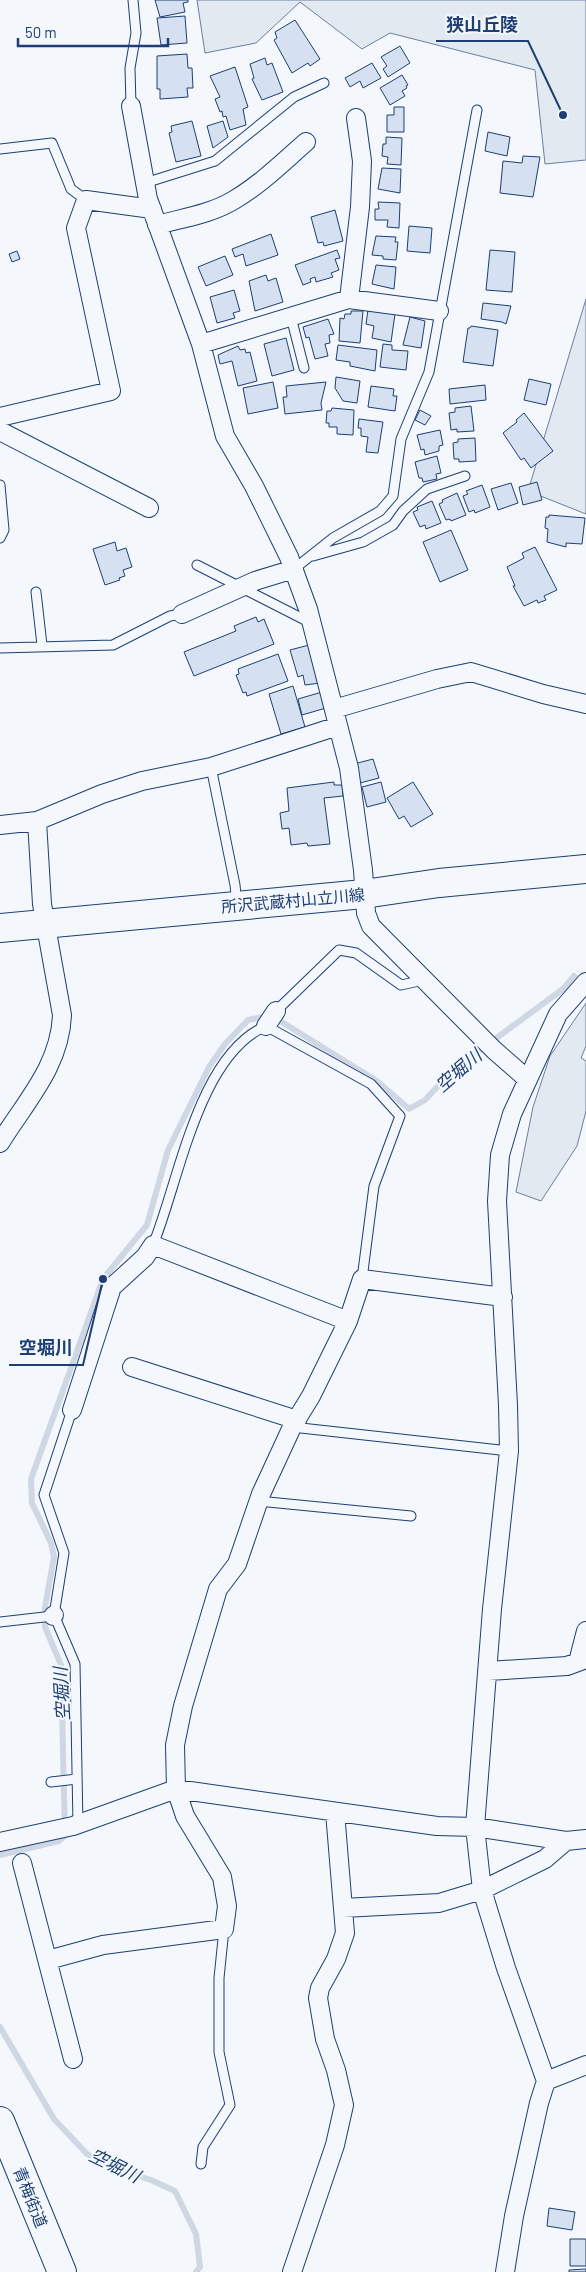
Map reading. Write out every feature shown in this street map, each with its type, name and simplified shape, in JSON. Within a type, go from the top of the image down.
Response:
[{"type":"main road","name":"所沢武蔵村山立川線","points":[[0,928],[364,894],[439,883],[586,869]]},
{"type":"main road","name":"青梅街道","points":[[0,2122],[62,2272]]},
{"type":"street","points":[[131,106],[145,182],[154,217],[201,344],[225,436],[254,486],[294,569],[311,624],[349,768],[363,870],[366,913],[371,926],[489,1045],[527,1079]]},
{"type":"street","points":[[349,299],[360,207],[362,161],[356,118]]},
{"type":"street","points":[[0,417],[111,391],[76,228],[86,200],[154,217],[210,211],[234,200],[263,180],[306,142]]},
{"type":"street","points":[[201,344],[349,299],[439,311]]},
{"type":"street","points":[[0,431],[148,508]]},
{"type":"street","points":[[182,614],[243,587],[294,569]]},
{"type":"street","points":[[334,709],[437,678],[471,672],[543,694],[586,704]]},
{"type":"street","points":[[0,825],[37,821],[102,794],[142,781],[211,767],[338,726]]},
{"type":"street","points":[[0,1143],[42,1082],[59,1039],[62,1015],[42,904],[37,821]]},
{"type":"street","points":[[505,2272],[514,2216],[539,2103],[546,2081],[506,1968],[482,1890],[475,1827],[492,1609],[509,1451],[497,1202],[500,1155],[512,1114],[558,1014],[586,982]]},
{"type":"street","points":[[266,1026],[276,1011]]},
{"type":"street","points":[[72,1410],[112,1287],[145,1257],[153,1245],[348,1321]]},
{"type":"street","points":[[48,1960],[103,1945],[224,1929],[227,1906],[222,1877],[185,1816],[176,1788],[174,1745],[183,1706],[218,1589],[237,1564],[258,1501],[294,1423],[311,1396],[348,1321],[362,1279],[503,1297]]},
{"type":"street","points":[[132,1367],[294,1423]]},
{"type":"street","points":[[488,1671],[567,1666],[582,1661],[586,1631]]},
{"type":"street","points":[[0,1842],[70,1827],[176,1788],[436,1826],[475,1827],[566,1841],[586,1839]]},
{"type":"street","points":[[292,2272],[335,2146],[344,2105],[336,2070],[325,2039],[318,1998],[320,1988],[336,1959],[345,1932],[335,1812]]},
{"type":"street","points":[[343,1908],[439,1903],[482,1890],[545,1859],[566,1841]]},
{"type":"street","points":[[22,1863],[73,2059]]},
{"type":"street","points":[[546,2081],[586,2065]]},
{"type":"lane","points":[[131,106],[130,68],[136,33],[133,0]]},
{"type":"lane","points":[[145,182],[215,161],[294,98],[324,83]]},
{"type":"lane","points":[[294,569],[313,556],[333,538],[380,512],[393,496],[401,439],[408,419],[426,383],[477,110]]},
{"type":"lane","points":[[0,148],[52,143],[70,189],[86,200]]},
{"type":"lane","points":[[291,317],[304,368]]},
{"type":"lane","points":[[313,556],[363,542],[393,525],[403,511],[427,490],[465,476]]},
{"type":"lane","points":[[0,485],[4,530],[0,538]]},
{"type":"lane","points":[[197,565],[243,587],[311,624]]},
{"type":"lane","points":[[36,592],[42,645]]},
{"type":"lane","points":[[0,648],[42,645],[113,645],[170,616],[182,614]]},
{"type":"lane","points":[[211,767],[235,885],[237,905]]},
{"type":"lane","points":[[276,1011],[339,950],[356,953],[401,985],[424,980]]},
{"type":"lane","points":[[153,1245],[178,1165],[217,1071],[250,1033],[266,1026],[371,1084],[400,1116],[374,1186],[362,1279]]},
{"type":"lane","points":[[70,1827],[76,1779],[75,1664],[48,1616],[64,1554],[44,1495],[72,1410]]},
{"type":"lane","points":[[294,1423],[509,1451]]},
{"type":"lane","points":[[258,1501],[411,1516]]},
{"type":"lane","points":[[0,1622],[48,1616]]},
{"type":"lane","points":[[51,1782],[76,1779]]},
{"type":"lane","points":[[201,2164],[203,2147],[230,2105],[220,2052],[220,1978],[224,1929]]},
{"type":"shaded area","points":[[197,0],[586,0],[586,160],[545,164],[535,70],[390,33],[362,49],[300,2],[256,43],[205,53]]},
{"type":"shaded area","points":[[586,299],[586,514],[528,491]]},
{"type":"shaded area","points":[[586,1003],[586,1046],[581,1058],[586,1061],[586,1111],[577,1146],[541,1201],[516,1192],[533,1107],[550,1056]]},
{"type":"building","points":[[155,0],[188,0],[188,2],[183,3],[185,12],[160,17]]},
{"type":"building","points":[[185,16],[187,43],[161,45],[157,18]]},
{"type":"building","points":[[295,20],[320,59],[310,66],[308,63],[292,73],[274,40],[277,38],[275,32]]},
{"type":"building","points":[[400,46],[410,63],[388,77],[383,69],[387,66],[381,57]]},
{"type":"building","points":[[187,54],[188,68],[192,68],[193,88],[187,88],[188,97],[160,99],[160,89],[157,89],[157,56]]},
{"type":"building","points":[[265,58],[267,65],[272,63],[283,92],[262,100],[252,79],[254,78],[250,64]]},
{"type":"building","points":[[372,63],[381,78],[363,88],[360,81],[350,87],[345,78]]},
{"type":"building","points":[[235,67],[248,107],[243,109],[246,125],[230,130],[226,116],[223,117],[222,111],[220,112],[215,99],[220,97],[210,76]]},
{"type":"building","points":[[402,75],[408,85],[402,91],[405,96],[390,105],[380,88]]},
{"type":"building","points":[[394,107],[404,107],[404,132],[387,132],[387,115],[394,115]]},
{"type":"building","points":[[192,121],[201,156],[176,162],[169,133],[172,132],[171,126]]},
{"type":"building","points":[[223,121],[228,137],[213,148],[207,126]]},
{"type":"building","points":[[488,132],[510,137],[507,156],[485,151]]},
{"type":"building","points":[[386,137],[402,138],[401,165],[387,164],[388,157],[382,156]]},
{"type":"building","points":[[523,156],[540,157],[533,197],[500,193],[503,161],[522,163]]},
{"type":"building","points":[[382,168],[401,169],[400,193],[378,189]]},
{"type":"building","points":[[378,202],[400,203],[399,228],[387,227],[388,220],[375,220],[375,209],[379,209]]},
{"type":"building","points":[[335,210],[343,241],[324,246],[323,242],[318,243],[311,217]]},
{"type":"building","points":[[409,226],[432,228],[430,253],[407,251]]},
{"type":"building","points":[[271,234],[278,255],[246,266],[243,254],[235,257],[232,249]]},
{"type":"building","points":[[376,236],[396,237],[395,242],[398,242],[396,260],[383,259],[383,256],[372,255]]},
{"type":"building","points":[[337,250],[340,258],[335,259],[339,270],[331,273],[333,277],[316,282],[315,277],[310,279],[311,282],[303,285],[295,265]]},
{"type":"building","points":[[490,250],[515,252],[512,292],[486,290]]},
{"type":"building","points":[[17,251],[20,259],[12,262],[9,254]]},
{"type":"building","points":[[225,256],[233,275],[206,286],[198,267]]},
{"type":"building","points":[[376,265],[396,267],[394,289],[372,284]]},
{"type":"building","points":[[266,275],[268,281],[276,278],[283,302],[255,311],[249,281]]},
{"type":"building","points":[[234,290],[240,311],[233,313],[235,318],[217,323],[210,297]]},
{"type":"building","points":[[483,303],[511,306],[506,324],[481,319]]},
{"type":"building","points":[[368,310],[395,314],[391,342],[372,338],[374,326],[366,324]]},
{"type":"building","points":[[351,311],[363,311],[360,343],[339,341],[340,318],[344,319],[345,314],[351,314]]},
{"type":"building","points":[[410,317],[425,321],[421,348],[403,345]]},
{"type":"building","points":[[328,319],[334,334],[329,335],[330,343],[325,344],[328,356],[315,359],[309,337],[306,338],[303,327]]},
{"type":"building","points":[[471,326],[498,330],[493,366],[463,362],[468,328]]},
{"type":"building","points":[[286,338],[294,370],[272,376],[264,344]]},
{"type":"building","points":[[383,344],[392,345],[392,350],[408,351],[406,370],[380,367]]},
{"type":"building","points":[[338,345],[377,350],[375,371],[350,366],[350,362],[336,360]]},
{"type":"building","points":[[238,346],[240,350],[245,349],[246,353],[250,352],[257,381],[238,386],[232,361],[220,364],[218,355]]},
{"type":"building","points":[[336,377],[360,381],[357,403],[343,401],[335,388]]},
{"type":"building","points":[[529,379],[551,384],[546,405],[524,400]]},
{"type":"building","points":[[273,382],[278,408],[248,414],[243,388]]},
{"type":"building","points":[[326,382],[321,403],[322,410],[285,414],[283,397],[287,397],[286,386]]},
{"type":"building","points":[[485,385],[486,400],[450,404],[449,389]]},
{"type":"building","points":[[371,386],[394,389],[393,396],[397,396],[395,411],[368,407]]},
{"type":"building","points":[[471,406],[474,431],[457,432],[457,429],[451,430],[449,413],[455,412],[455,408]]},
{"type":"building","points":[[332,408],[354,410],[353,435],[337,434],[337,427],[329,427],[329,423],[326,423],[327,411],[331,411]]},
{"type":"building","points":[[420,410],[431,416],[425,425],[415,420]]},
{"type":"building","points":[[524,413],[553,451],[531,468],[524,458],[521,460],[503,433],[517,422],[516,420]]},
{"type":"building","points":[[359,419],[383,422],[378,453],[366,452],[368,437],[361,436],[361,428],[358,428]]},
{"type":"building","points":[[440,430],[443,445],[439,446],[439,451],[425,455],[424,449],[421,450],[417,435]]},
{"type":"building","points":[[475,438],[476,461],[459,462],[459,459],[454,459],[453,443],[458,442],[458,439]]},
{"type":"building","points":[[437,456],[441,473],[436,474],[437,479],[423,482],[422,478],[419,478],[415,462]]},
{"type":"building","points":[[537,482],[542,500],[523,505],[519,487]]},
{"type":"building","points":[[511,483],[518,503],[498,510],[491,489]]},
{"type":"building","points":[[482,485],[490,507],[475,513],[474,510],[469,512],[463,496],[468,494],[466,491]]},
{"type":"building","points":[[457,493],[466,515],[451,521],[450,519],[446,520],[439,504],[443,502],[442,500]]},
{"type":"building","points":[[432,501],[441,523],[426,529],[425,525],[420,527],[413,512],[418,510],[417,507]]},
{"type":"building","points":[[549,515],[585,518],[582,544],[566,543],[566,547],[547,542],[548,529],[545,528],[546,517],[549,517]]},
{"type":"building","points":[[451,530],[468,570],[440,582],[423,542]]},
{"type":"building","points":[[115,542],[117,551],[126,548],[132,567],[123,570],[125,576],[119,578],[120,580],[105,585],[93,549]]},
{"type":"building","points":[[535,547],[557,590],[544,596],[546,600],[538,603],[537,600],[524,606],[513,586],[515,586],[507,567],[524,558],[522,553]]},
{"type":"building","points":[[256,617],[258,622],[264,619],[274,644],[194,676],[184,652],[236,631],[234,626]]},
{"type":"building","points":[[313,644],[320,683],[305,685],[303,675],[298,677],[290,650]]},
{"type":"building","points":[[278,654],[288,681],[247,696],[246,692],[243,693],[236,675],[239,674],[238,669]]},
{"type":"building","points":[[293,686],[305,727],[281,734],[269,694]]},
{"type":"building","points":[[322,692],[326,708],[302,715],[298,699]]},
{"type":"building","points":[[373,759],[379,778],[360,783],[354,764]]},
{"type":"building","points":[[334,782],[334,785],[342,785],[343,796],[324,798],[330,844],[308,846],[307,843],[291,845],[289,828],[282,829],[280,813],[289,811],[287,788]]},
{"type":"building","points":[[381,782],[386,802],[367,807],[362,787]]},
{"type":"building","points":[[413,782],[433,814],[411,827],[404,816],[399,819],[387,798]]},
{"type":"building","points":[[549,2208],[575,2212],[572,2230],[547,2226]]},
{"type":"building","points":[[570,2239],[586,2239],[586,2266],[570,2266]]},
{"type":"building","points":[[586,2269],[586,2272],[569,2272],[569,2270]]},
{"type":"waterway","name":"空堀川","points":[[0,1855],[59,1841],[65,1836],[61,1665],[45,1627],[45,1607],[54,1557],[51,1543],[32,1503],[31,1479],[103,1279],[147,1225],[168,1150],[209,1067],[225,1044],[248,1020],[263,1017],[277,1019],[377,1081],[409,1109],[425,1100],[453,1070],[563,989],[574,976]]},
{"type":"waterway","name":"空堀川","points":[[0,2027],[54,2119],[87,2154],[110,2167],[151,2180],[175,2191],[196,2234],[200,2267],[196,2272]]},
{"type":"place","name":"狭山丘陵","points":[[563,115]]},
{"type":"place","name":"空堀川","points":[[103,1279]]}]
